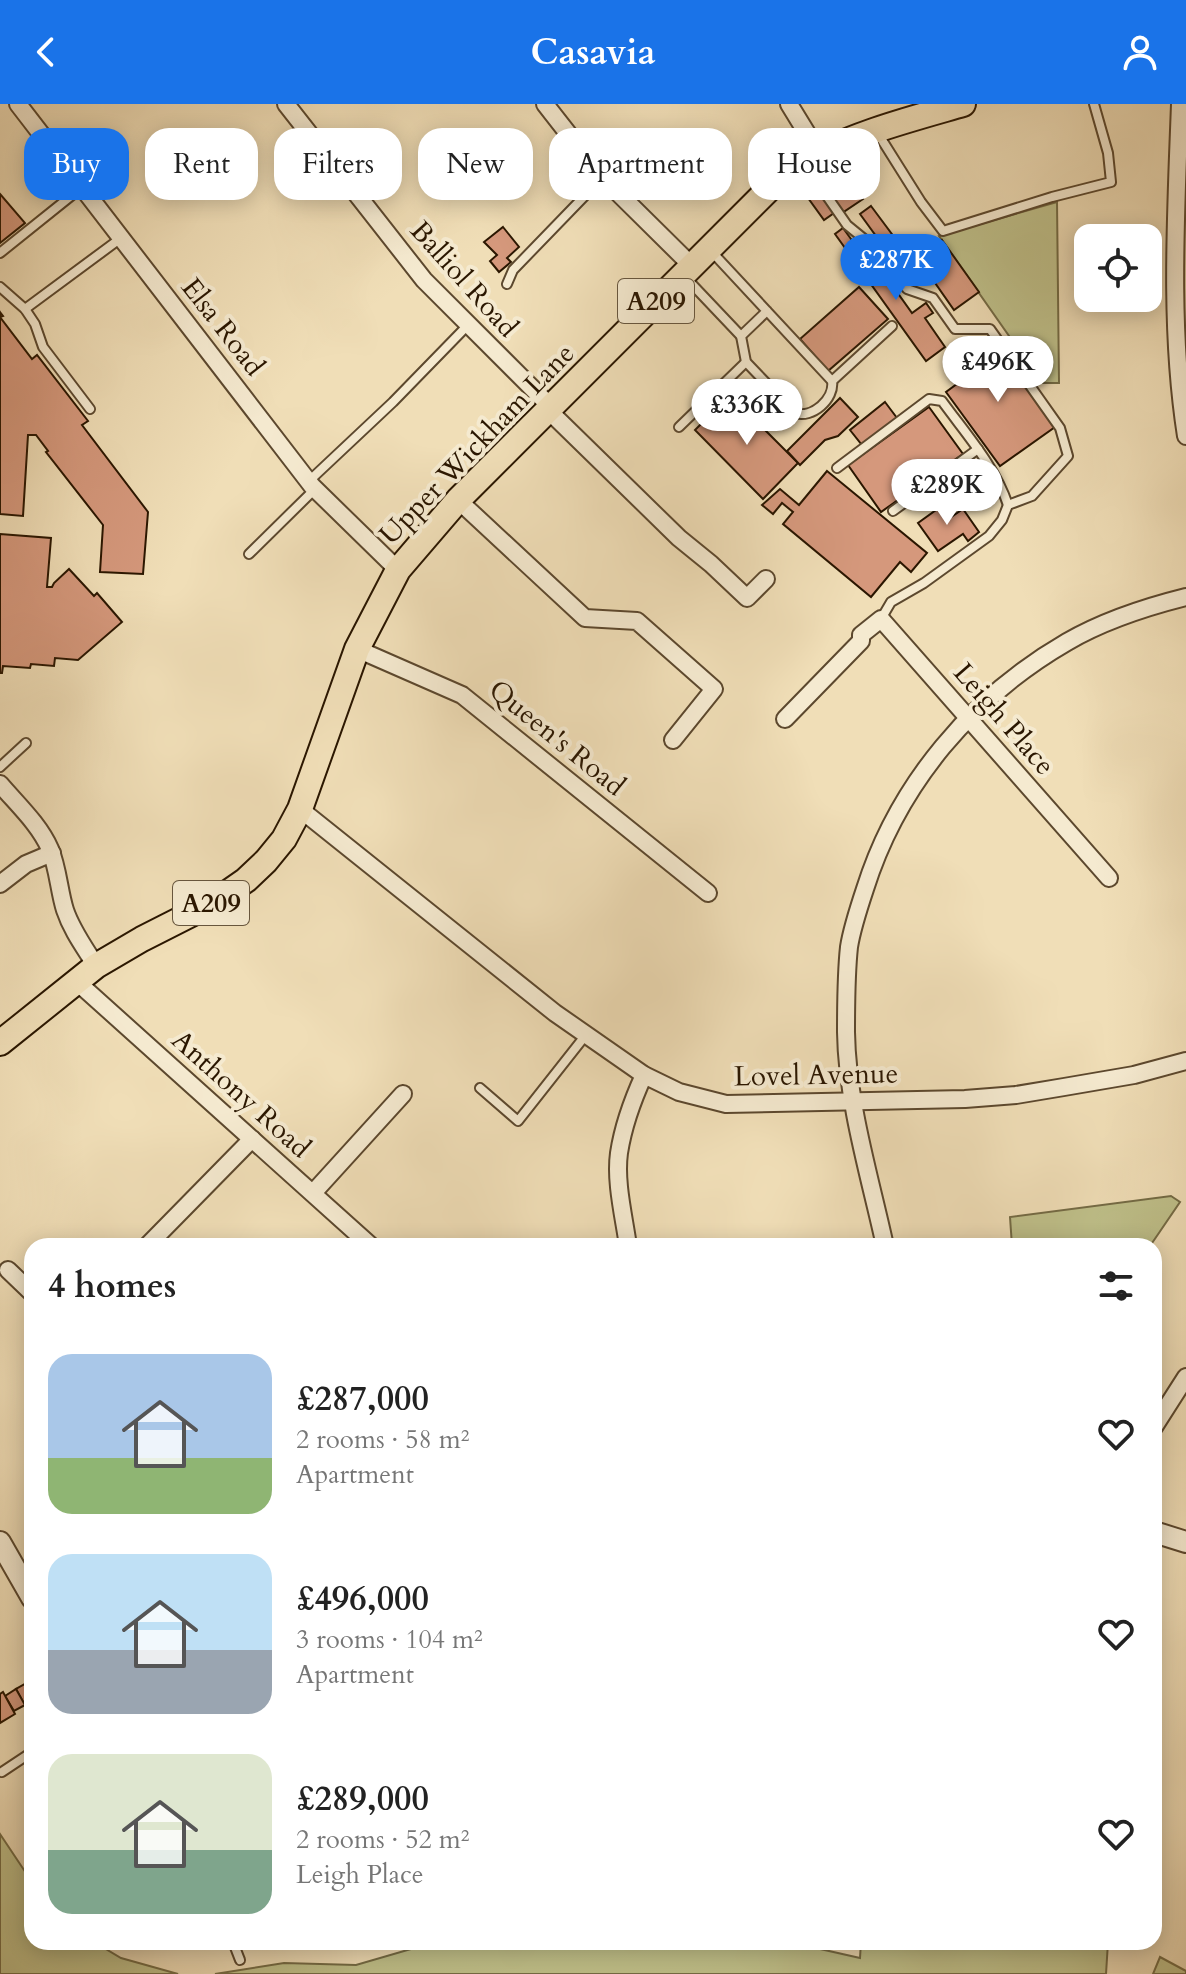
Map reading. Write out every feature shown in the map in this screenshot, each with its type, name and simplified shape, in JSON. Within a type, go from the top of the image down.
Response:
[{"type":"main road","name":"Upper Wickham Lane","points":[[880,129],[914,111],[963,104]]},
{"type":"main road","name":"Upper Wickham Lane","points":[[0,1043],[96,966],[213,903],[246,880],[266,861],[284,839],[300,809],[357,649],[398,570],[458,500],[758,200]]},
{"type":"street","name":"Elsa Road","points":[[18,104],[37,128]]},
{"type":"street","name":"Balliol Road","points":[[286,104],[424,280],[679,538],[747,598],[766,579]]},
{"type":"street","points":[[545,104],[564,128]]},
{"type":"street","points":[[789,104],[799,128]]},
{"type":"street","points":[[1180,104],[1176,208],[1178,368],[1186,436]]},
{"type":"street","name":"Elsa Road","points":[[92,200],[312,485],[398,570]]},
{"type":"street","points":[[627,200],[694,263]]},
{"type":"street","points":[[458,500],[585,618],[637,621],[714,689],[673,740]]},
{"type":"street","points":[[883,1238],[853,1101],[846,1035],[850,946],[875,856],[896,813],[940,748],[968,718],[1018,675],[1068,642],[1109,621],[1186,597]]},
{"type":"street","points":[[785,719],[861,641],[861,635],[881,619]]},
{"type":"street","name":"Leigh Place","points":[[881,619],[1109,878]]},
{"type":"street","name":"Queen's Road","points":[[357,649],[462,695],[708,893]]},
{"type":"street","points":[[0,784],[40,831],[52,853],[66,914],[96,966]]},
{"type":"street","name":"Lovel Avenue","points":[[300,809],[585,1036],[644,1075],[679,1092],[726,1104],[965,1099],[1016,1095],[1134,1075],[1186,1061]]},
{"type":"street","points":[[0,884],[26,864],[52,853]]},
{"type":"street","name":"Anthony Road","points":[[76,981],[362,1238]]},
{"type":"street","points":[[627,1238],[620,1200],[619,1154],[644,1075]]},
{"type":"street","points":[[313,1193],[403,1094]]},
{"type":"street","points":[[155,1238],[252,1139]]},
{"type":"street","points":[[8,1270],[24,1285]]},
{"type":"street","points":[[1162,1415],[1185,1379]]},
{"type":"street","points":[[1162,1534],[1186,1542]]},
{"type":"street","points":[[0,1542],[24,1584]]},
{"type":"lane","points":[[880,136],[943,231],[1111,182],[1108,153],[1094,104]]},
{"type":"lane","points":[[0,253],[66,200]]},
{"type":"lane","points":[[507,284],[513,270],[580,200]]},
{"type":"lane","points":[[834,200],[847,225],[869,243],[907,289],[933,298],[955,329],[990,329],[1060,428],[1068,456],[1032,496],[1008,505]]},
{"type":"lane","points":[[25,309],[121,238]]},
{"type":"lane","points":[[694,263],[767,311],[832,381],[834,388],[815,411],[801,415],[795,413],[746,362],[741,336],[694,263]]},
{"type":"lane","points":[[0,287],[25,309],[35,324],[43,347],[90,409]]},
{"type":"lane","points":[[741,336],[767,311]]},
{"type":"lane","points":[[249,554],[468,325]]},
{"type":"lane","points":[[832,381],[892,326]]},
{"type":"lane","points":[[679,427],[746,362]]},
{"type":"lane","points":[[837,468],[929,399],[942,401],[978,449],[1002,488],[1008,505],[1002,520],[989,536],[924,583],[891,602],[881,619]]},
{"type":"lane","points":[[893,511],[978,449]]},
{"type":"lane","points":[[0,767],[26,743]]},
{"type":"lane","points":[[480,1088],[518,1121],[585,1036]]},
{"type":"lane","points":[[2,1772],[24,1757]]},
{"type":"lane","points":[[236,1950],[240,1960]]},
{"type":"green space","points":[[1057,202],[1059,383],[1042,383],[939,236]]},
{"type":"green space","points":[[1171,1196],[1180,1202],[1155,1238],[1011,1238],[1010,1217]]},
{"type":"green space","points":[[0,1834],[24,1870],[24,1950],[108,1950],[121,1958],[178,1974],[0,1974]]},
{"type":"green space","points":[[408,1950],[825,1950],[860,1958],[860,1950],[1108,1950],[1106,1974],[215,1974],[284,1963],[356,1965]]},
{"type":"green space","points":[[1160,1957],[1186,1971],[1186,1974],[1153,1974]]},
{"type":"building","points":[[0,194],[25,223],[0,243]]},
{"type":"building","points":[[810,200],[825,200],[834,213],[824,220]]},
{"type":"building","points":[[833,200],[862,200],[842,213]]},
{"type":"building","points":[[871,206],[912,261],[900,269],[860,214]]},
{"type":"building","points":[[503,227],[519,247],[507,258],[511,262],[499,272],[490,261],[497,255],[484,242]]},
{"type":"building","points":[[843,228],[862,254],[867,250],[912,313],[926,303],[933,313],[925,318],[945,347],[926,361],[835,234]]},
{"type":"building","points":[[942,240],[979,292],[954,310],[917,257]]},
{"type":"building","points":[[859,287],[888,319],[828,371],[800,339]]},
{"type":"building","points":[[0,317],[32,359],[37,355],[88,421],[82,425],[148,512],[143,574],[100,572],[103,525],[36,435],[28,435],[23,516],[0,514]]},
{"type":"building","points":[[990,338],[1055,427],[1000,466],[946,392],[969,375],[958,360]]},
{"type":"building","points":[[730,395],[798,463],[763,499],[695,430]]},
{"type":"building","points":[[840,398],[858,417],[838,436],[825,440],[800,465],[787,451]]},
{"type":"building","points":[[885,402],[897,418],[862,445],[850,430]]},
{"type":"building","points":[[929,407],[963,454],[881,512],[848,465]]},
{"type":"building","points":[[968,461],[990,493],[980,501],[970,487],[943,505],[930,488]]},
{"type":"building","points":[[827,471],[927,553],[911,572],[900,562],[871,597],[783,524],[793,512],[782,503],[773,514],[762,505],[780,489],[799,505]]},
{"type":"building","points":[[943,505],[951,517],[963,509],[979,532],[968,541],[963,534],[938,551],[918,523]]},
{"type":"building","points":[[0,534],[51,538],[47,587],[52,587],[69,569],[94,596],[97,593],[122,622],[78,660],[55,658],[54,666],[31,664],[30,668],[3,666],[0,673]]},
{"type":"building","points":[[24,1684],[24,1704],[16,1689]]},
{"type":"building","points":[[16,1689],[24,1706],[14,1711],[5,1696]]},
{"type":"building","points":[[3,1692],[15,1714],[0,1723],[0,1694]]}]
